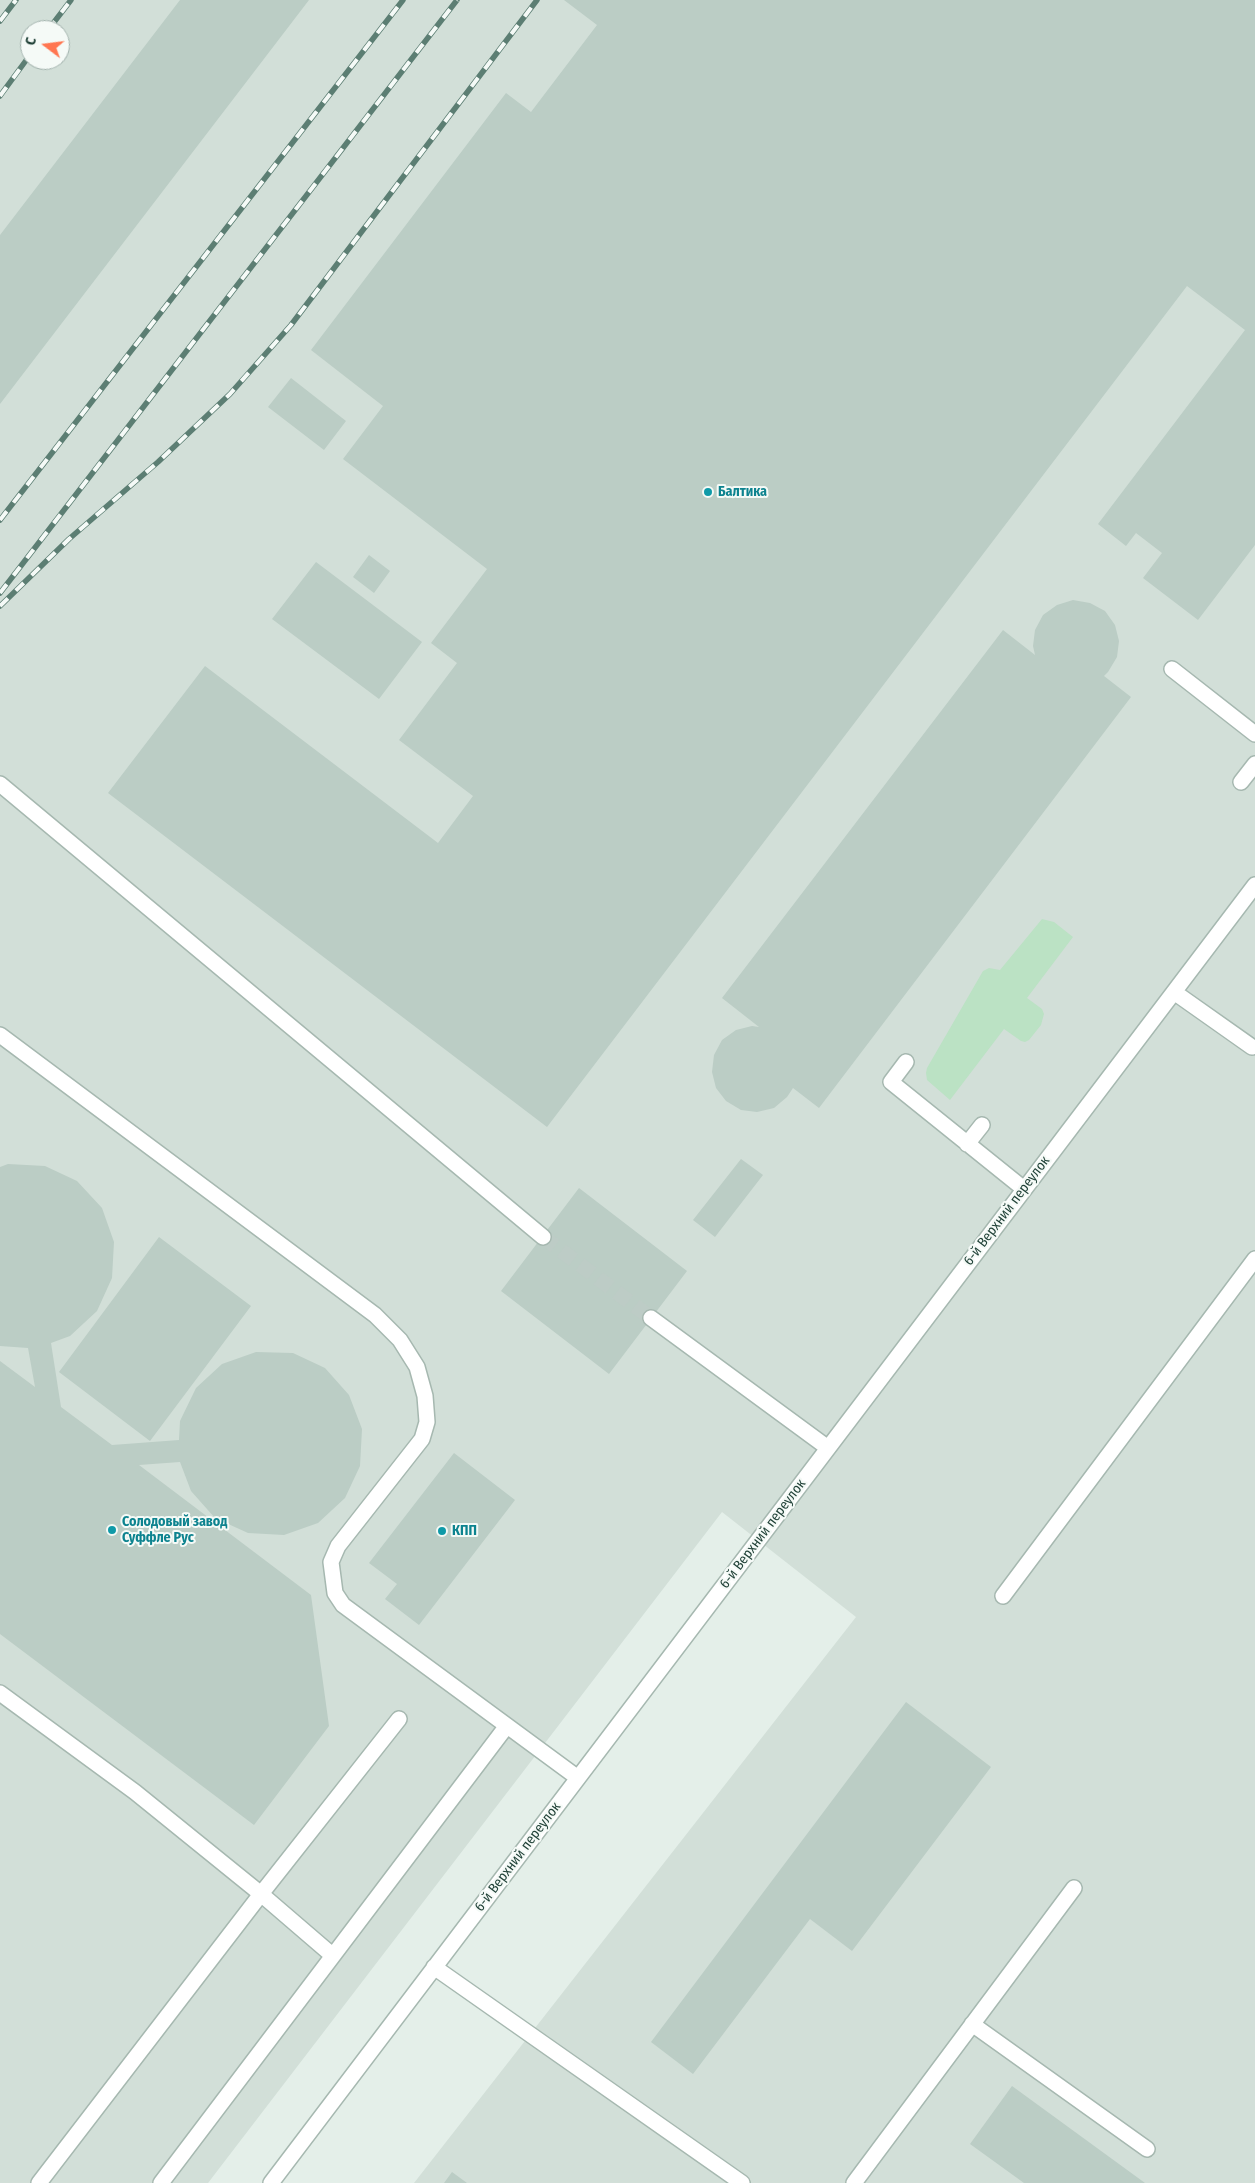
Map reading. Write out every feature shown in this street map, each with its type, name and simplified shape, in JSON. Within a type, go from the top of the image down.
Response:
[{"type":"street","points":[[1172,669],[1255,734]]},
{"type":"street","points":[[1241,782],[1255,764]]},
{"type":"street","points":[[0,784],[543,1237]]},
{"type":"street","name":"6-й Верхний переулок","points":[[270,2183],[1255,885]]},
{"type":"street","points":[[1174,992],[1252,1047]]},
{"type":"street","points":[[0,1035],[375,1315],[400,1340],[417,1367],[425,1396],[427,1422],[422,1439],[338,1546],[332,1562],[335,1593],[343,1605],[506,1727],[578,1778]]},
{"type":"street","points":[[906,1062],[891,1082],[1024,1190]]},
{"type":"street","points":[[968,1144],[982,1125]]},
{"type":"street","points":[[1003,1596],[1255,1259]]},
{"type":"street","points":[[651,1318],[828,1448]]},
{"type":"street","points":[[0,1693],[135,1792],[261,1894],[332,1955]]},
{"type":"street","points":[[39,2183],[399,1718]]},
{"type":"street","points":[[161,2183],[506,1727]]},
{"type":"street","points":[[854,2183],[1074,1888]]},
{"type":"street","points":[[434,1967],[742,2183]]},
{"type":"street","points":[[972,2024],[1147,2149]]},
{"type":"shaded area","points":[[0,0],[1255,0],[1255,2183],[414,2183],[856,1617],[722,1512],[208,2183],[0,2183]]},
{"type":"green space","points":[[1042,919],[1054,922],[1073,937],[1027,998],[1042,1009],[1044,1014],[1041,1025],[1029,1040],[1025,1042],[1004,1029],[950,1100],[927,1080],[927,1068],[983,971],[989,968],[1000,970]]},
{"type":"building","points":[[180,0],[309,0],[0,404],[0,235]]},
{"type":"building","name":"Балтика","points":[[564,0],[1255,0],[1255,545],[1198,620],[1143,578],[1162,553],[1136,533],[1126,546],[1098,524],[1245,330],[1187,286],[547,1127],[108,793],[205,666],[438,843],[473,796],[399,740],[457,663],[431,643],[487,569],[343,459],[383,406],[311,350],[506,93],[531,112],[597,25]]},
{"type":"building","points":[[291,378],[346,421],[324,450],[268,407]]},
{"type":"building","points":[[369,555],[390,571],[374,593],[353,577]]},
{"type":"building","points":[[316,562],[422,642],[379,699],[272,619]]},
{"type":"building","points":[[1073,600],[1090,603],[1105,611],[1115,625],[1119,641],[1117,657],[1104,676],[1131,697],[819,1108],[793,1088],[787,1097],[774,1108],[757,1112],[741,1110],[726,1101],[716,1088],[712,1072],[714,1055],[722,1040],[736,1030],[752,1026],[759,1027],[722,998],[1003,630],[1035,655],[1033,646],[1035,630],[1043,615],[1057,605]]},
{"type":"building","points":[[741,1159],[763,1175],[715,1237],[693,1220]]},
{"type":"building","name":"Солодовый завод Суффле Рус","points":[[8,1164],[45,1166],[77,1181],[102,1208],[114,1242],[112,1278],[97,1311],[70,1336],[51,1343],[61,1407],[112,1445],[179,1440],[180,1421],[196,1388],[222,1364],[256,1352],[293,1353],[325,1368],[349,1395],[362,1429],[360,1466],[345,1498],[318,1523],[284,1535],[248,1533],[215,1518],[191,1491],[180,1462],[139,1465],[311,1595],[329,1726],[254,1825],[0,1634],[0,1361],[35,1387],[28,1348],[0,1346],[0,1167]]},
{"type":"building","points":[[579,1188],[687,1271],[609,1374],[501,1291]]},
{"type":"building","points":[[159,1237],[251,1306],[150,1441],[59,1372]]},
{"type":"building","name":"КПП","points":[[454,1453],[515,1500],[419,1625],[385,1599],[397,1584],[369,1563]]},
{"type":"building","points":[[906,1702],[991,1767],[852,1951],[810,1919],[693,2074],[651,2042]]},
{"type":"building","points":[[1012,2086],[1145,2183],[1024,2183],[970,2144]]},
{"type":"building","points":[[452,2172],[467,2183],[444,2183]]},
{"type":"tunnel","points":[[543,1237],[651,1318]]},
{"type":"railway","points":[[0,21],[16,0]]},
{"type":"railway","points":[[56,20],[71,0]]},
{"type":"railway","points":[[0,520],[403,0]]},
{"type":"railway","points":[[0,593],[457,0]]},
{"type":"railway","points":[[0,606],[69,539],[158,462],[230,394],[291,325],[537,0]]},
{"type":"railway","points":[[0,96],[20,69]]},
{"type":"place","name":"Балтика","points":[[708,492]]},
{"type":"place","name":"Солодовый завод Суффле Рус","points":[[112,1530]]},
{"type":"place","name":"КПП","points":[[442,1531]]}]
